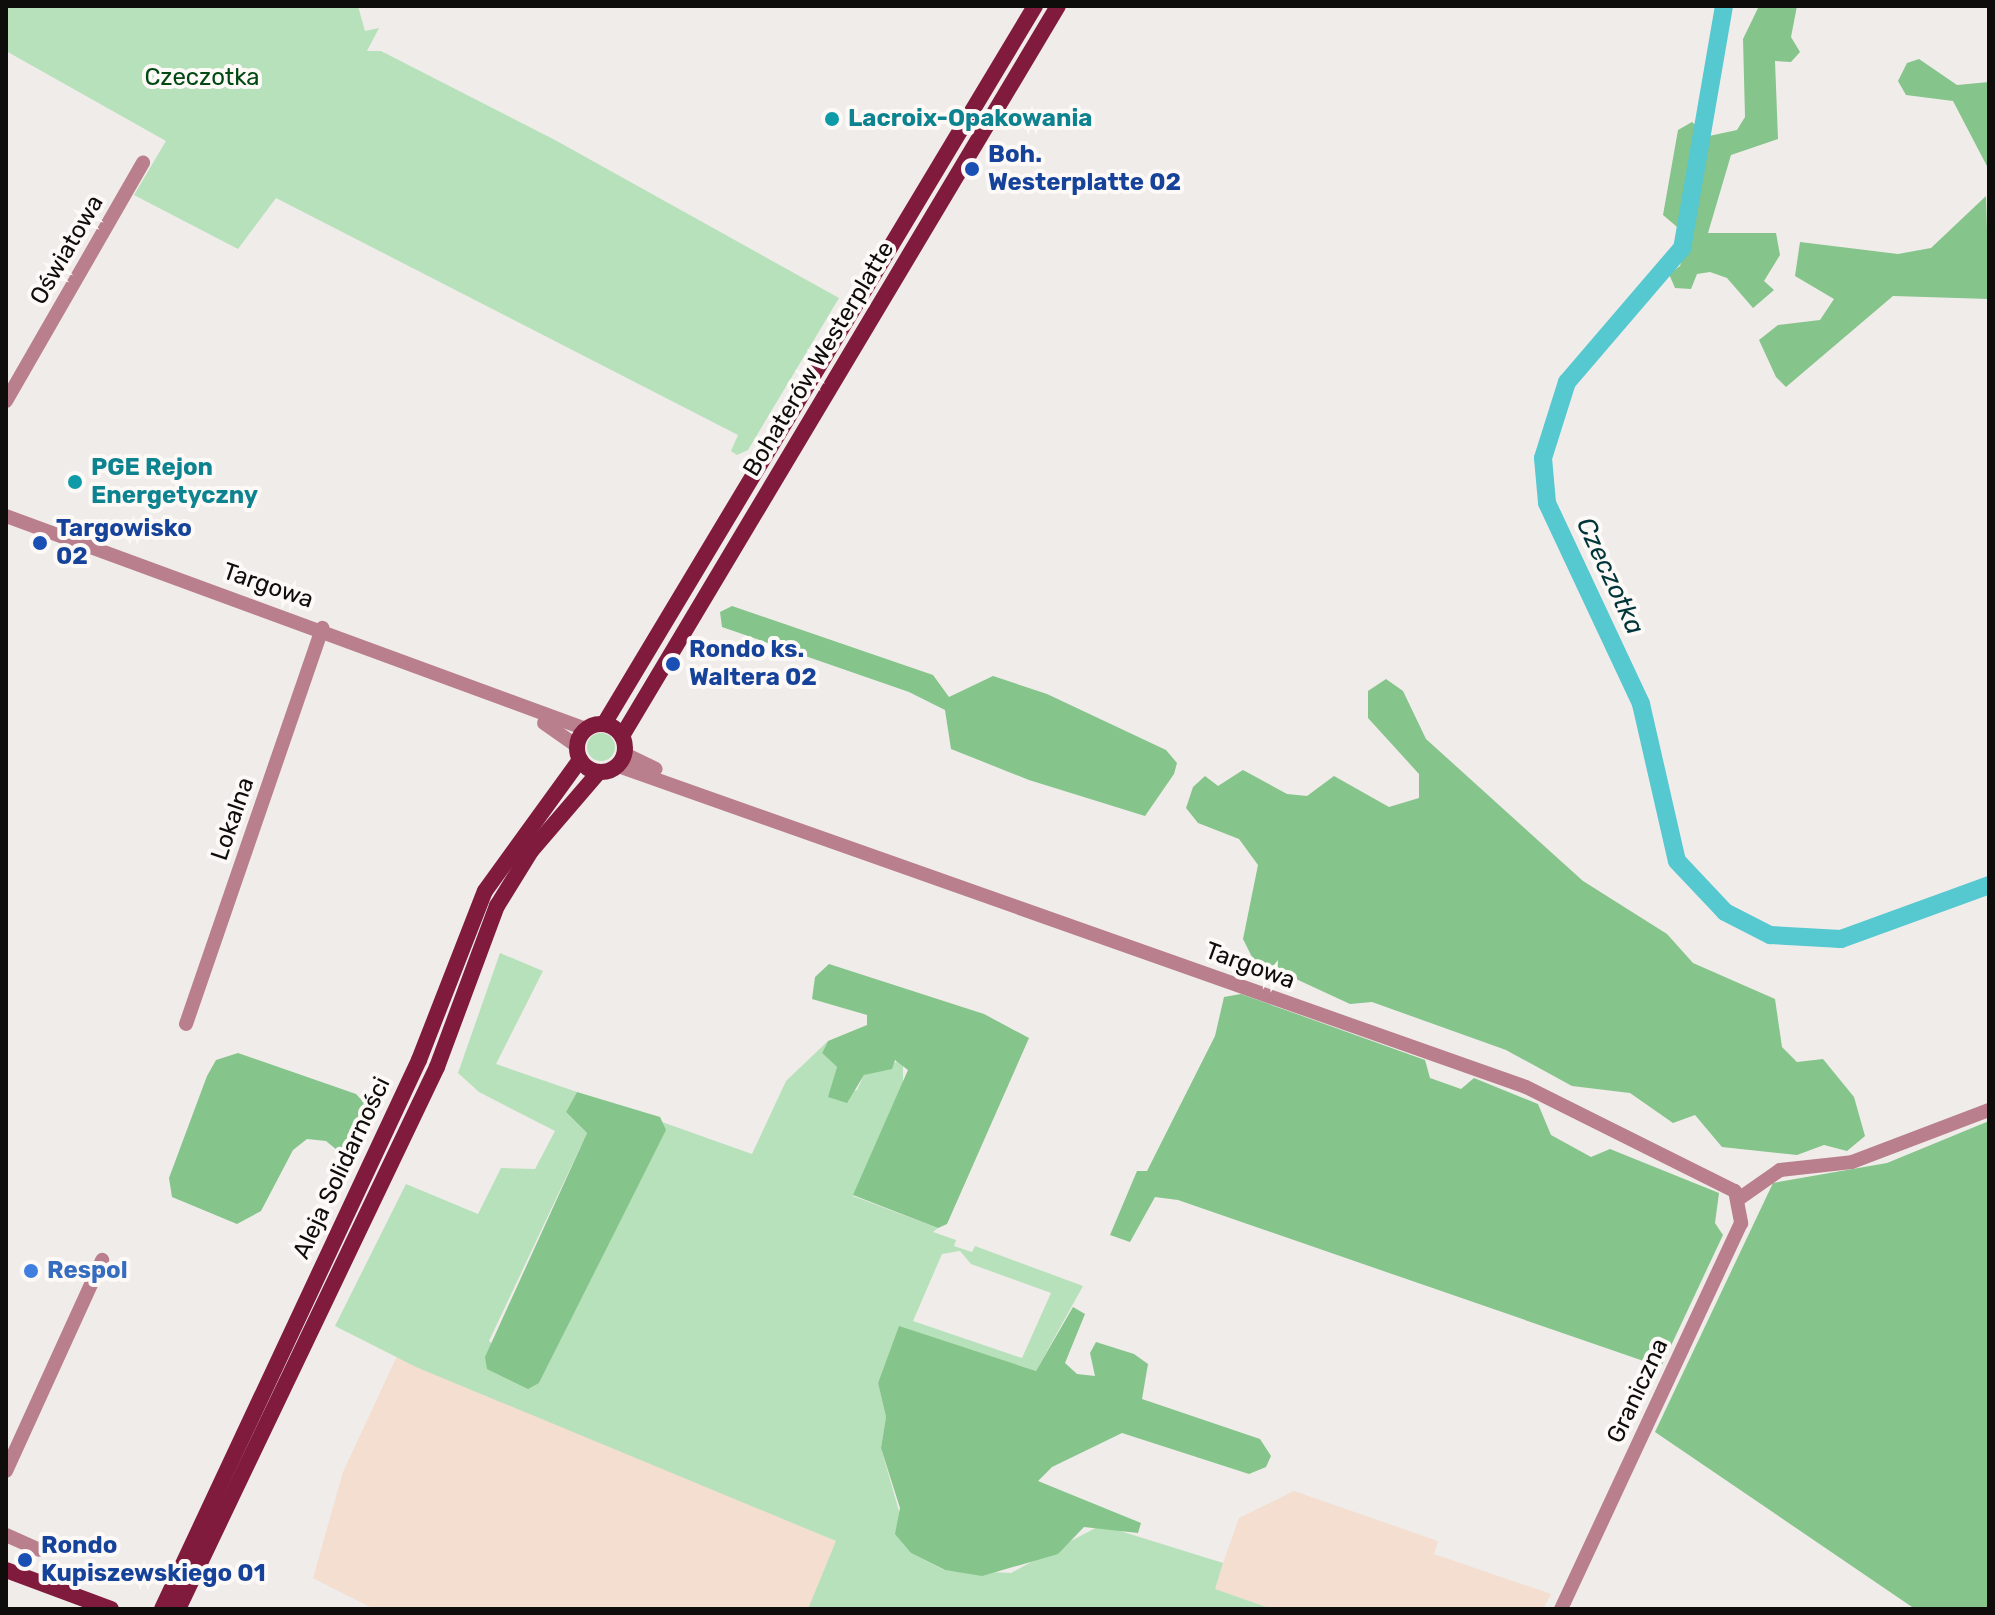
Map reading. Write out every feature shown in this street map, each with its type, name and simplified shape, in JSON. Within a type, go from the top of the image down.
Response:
[{"type":"main road","name":"Bohaterów Westerplatte","points":[[604,724],[1035,6]]},
{"type":"main road","name":"Bohaterów Westerplatte","points":[[622,752],[1058,6]]},
{"type":"main road","points":[[579,753],[599,772],[622,752],[604,724],[586,729]]},
{"type":"main road","name":"Aleja Solidarności","points":[[162,1609],[415,1069],[485,891],[579,753],[586,729]]},
{"type":"main road","name":"Aleja Solidarności","points":[[178,1609],[437,1067],[497,906],[531,851],[599,772]]},
{"type":"main road","points":[[6,1570],[86,1609]]},
{"type":"main road","points":[[51,1590],[111,1609]]},
{"type":"street","name":"Oświatowa","points":[[6,401],[143,163]]},
{"type":"street","name":"Targowa","points":[[11,519],[322,628],[586,729]]},
{"type":"street","name":"Lokalna","points":[[186,1024],[322,628]]},
{"type":"street","name":"Targowa","points":[[499,695],[579,753]]},
{"type":"street","name":"Targowa","points":[[622,752],[740,806],[1526,1087],[1738,1194]]},
{"type":"street","points":[[1738,1194],[1780,1170],[1865,1159],[1989,1110]]},
{"type":"street","name":"Graniczna","points":[[1561,1609],[1741,1223],[1738,1194]]},
{"type":"street","points":[[6,1471],[102,1260]]},
{"type":"street","points":[[6,1535],[39,1550]]},
{"type":"shaded area","points":[[398,1354],[920,1577],[907,1609],[374,1609],[313,1578],[343,1472]]},
{"type":"shaded area","points":[[1294,1491],[1438,1541],[1434,1554],[1551,1594],[1543,1609],[1272,1609],[1214,1589],[1239,1518]]},
{"type":"green space","points":[[6,6],[358,6],[365,31],[379,28],[367,51],[381,51],[555,140],[839,298],[748,450],[737,455],[731,451],[738,435],[276,198],[238,249],[134,195],[166,141],[6,51]]},
{"type":"green space","points":[[1759,6],[1797,6],[1791,37],[1800,52],[1791,62],[1775,61],[1778,139],[1731,155],[1708,233],[1776,233],[1780,255],[1764,281],[1774,290],[1753,308],[1727,278],[1710,272],[1697,274],[1691,289],[1675,288],[1669,274],[1680,266],[1689,237],[1663,215],[1678,130],[1692,122],[1709,136],[1737,130],[1745,117],[1743,39]]},
{"type":"green space","points":[[1919,59],[1957,85],[1989,82],[1989,170],[1953,101],[1906,95],[1898,81],[1907,63]]},
{"type":"green space","points":[[1986,196],[1989,299],[1893,296],[1786,387],[1776,377],[1759,340],[1778,325],[1820,320],[1834,299],[1795,276],[1800,242],[1898,254],[1931,248]]},
{"type":"green space","points":[[732,606],[933,675],[949,697],[993,676],[1047,694],[1166,750],[1177,763],[1174,774],[1145,816],[1029,780],[951,749],[945,710],[909,692],[722,627],[720,612]]},
{"type":"green space","points":[[1386,679],[1403,691],[1426,739],[1583,881],[1667,934],[1693,963],[1775,999],[1782,1047],[1797,1062],[1823,1059],[1854,1097],[1865,1136],[1847,1151],[1824,1145],[1797,1155],[1722,1147],[1695,1115],[1673,1123],[1630,1093],[1572,1086],[1506,1050],[1372,1002],[1350,1004],[1253,959],[1243,939],[1258,865],[1239,839],[1198,823],[1186,808],[1193,787],[1205,776],[1218,786],[1243,770],[1287,794],[1307,796],[1334,776],[1389,807],[1419,798],[1419,774],[1368,718],[1368,691]]},
{"type":"green space","points":[[601,733],[611,737],[615,747],[611,757],[601,761],[591,757],[587,747],[591,737]]},
{"type":"green space","points":[[500,953],[543,971],[496,1064],[577,1092],[566,1112],[587,1133],[489,1341],[539,1383],[665,1130],[662,1122],[752,1154],[786,1081],[828,1041],[822,1053],[837,1067],[829,1097],[857,1090],[864,1075],[903,1059],[903,1094],[853,1196],[938,1228],[933,1232],[956,1240],[954,1246],[972,1252],[975,1246],[1083,1286],[1036,1371],[899,1327],[878,1383],[886,1417],[881,1448],[911,1553],[944,1570],[1011,1573],[1101,1525],[1223,1563],[1215,1589],[1272,1609],[808,1609],[836,1541],[416,1367],[335,1326],[406,1184],[478,1214],[501,1168],[535,1169],[555,1131],[479,1092],[458,1073]],"holes":[[[960,1251],[971,1264],[1051,1293],[1022,1358],[913,1321],[942,1254]]]},
{"type":"green space","points":[[829,964],[984,1014],[1029,1038],[947,1224],[938,1228],[853,1195],[908,1070],[895,1060],[892,1069],[864,1075],[847,1103],[828,1097],[837,1067],[822,1053],[828,1041],[867,1025],[867,1015],[812,999],[815,977]]},
{"type":"green space","points":[[1241,994],[1425,1060],[1430,1078],[1461,1089],[1474,1078],[1538,1104],[1551,1135],[1591,1157],[1610,1149],[1719,1193],[1715,1223],[1723,1235],[1661,1367],[1178,1200],[1155,1197],[1130,1242],[1110,1235],[1137,1171],[1147,1171],[1215,1036],[1224,997]]},
{"type":"green space","points":[[238,1053],[356,1094],[369,1108],[348,1159],[326,1141],[307,1139],[293,1150],[261,1211],[237,1224],[172,1197],[169,1178],[207,1076],[216,1060]]},
{"type":"green space","points":[[577,1092],[660,1117],[666,1130],[539,1383],[528,1389],[487,1369],[485,1357],[587,1133],[566,1112]]},
{"type":"green space","points":[[1989,1121],[1989,1609],[1915,1609],[1655,1432],[1773,1183],[1887,1163]]},
{"type":"green space","points":[[1073,1307],[1085,1314],[1065,1363],[1077,1374],[1095,1376],[1090,1353],[1096,1342],[1134,1354],[1148,1364],[1142,1399],[1260,1439],[1271,1456],[1266,1467],[1249,1474],[1122,1433],[1052,1467],[1038,1481],[1141,1523],[1138,1533],[1084,1527],[1058,1554],[982,1576],[945,1570],[911,1553],[895,1534],[900,1508],[881,1448],[886,1417],[878,1383],[899,1326],[1036,1371]]},
{"type":"waterway","name":"Czeczotka","points":[[1724,6],[1682,248],[1567,382],[1543,458],[1547,503],[1641,704],[1677,861],[1725,912],[1770,935],[1841,939],[1989,885]]},
{"type":"place","name":"Lacroix-Opakowania","points":[[832,119]]},
{"type":"place","name":"Boh. Westerplatte 02","points":[[972,169]]},
{"type":"place","name":"PGE Rejon Energetyczny","points":[[75,482]]},
{"type":"place","name":"Targowisko 02","points":[[40,543]]},
{"type":"place","name":"Rondo ks. Waltera 02","points":[[673,664]]},
{"type":"place","name":"Respol","points":[[31,1271]]},
{"type":"place","name":"Rondo Kupiszewskiego 01","points":[[25,1560]]}]
